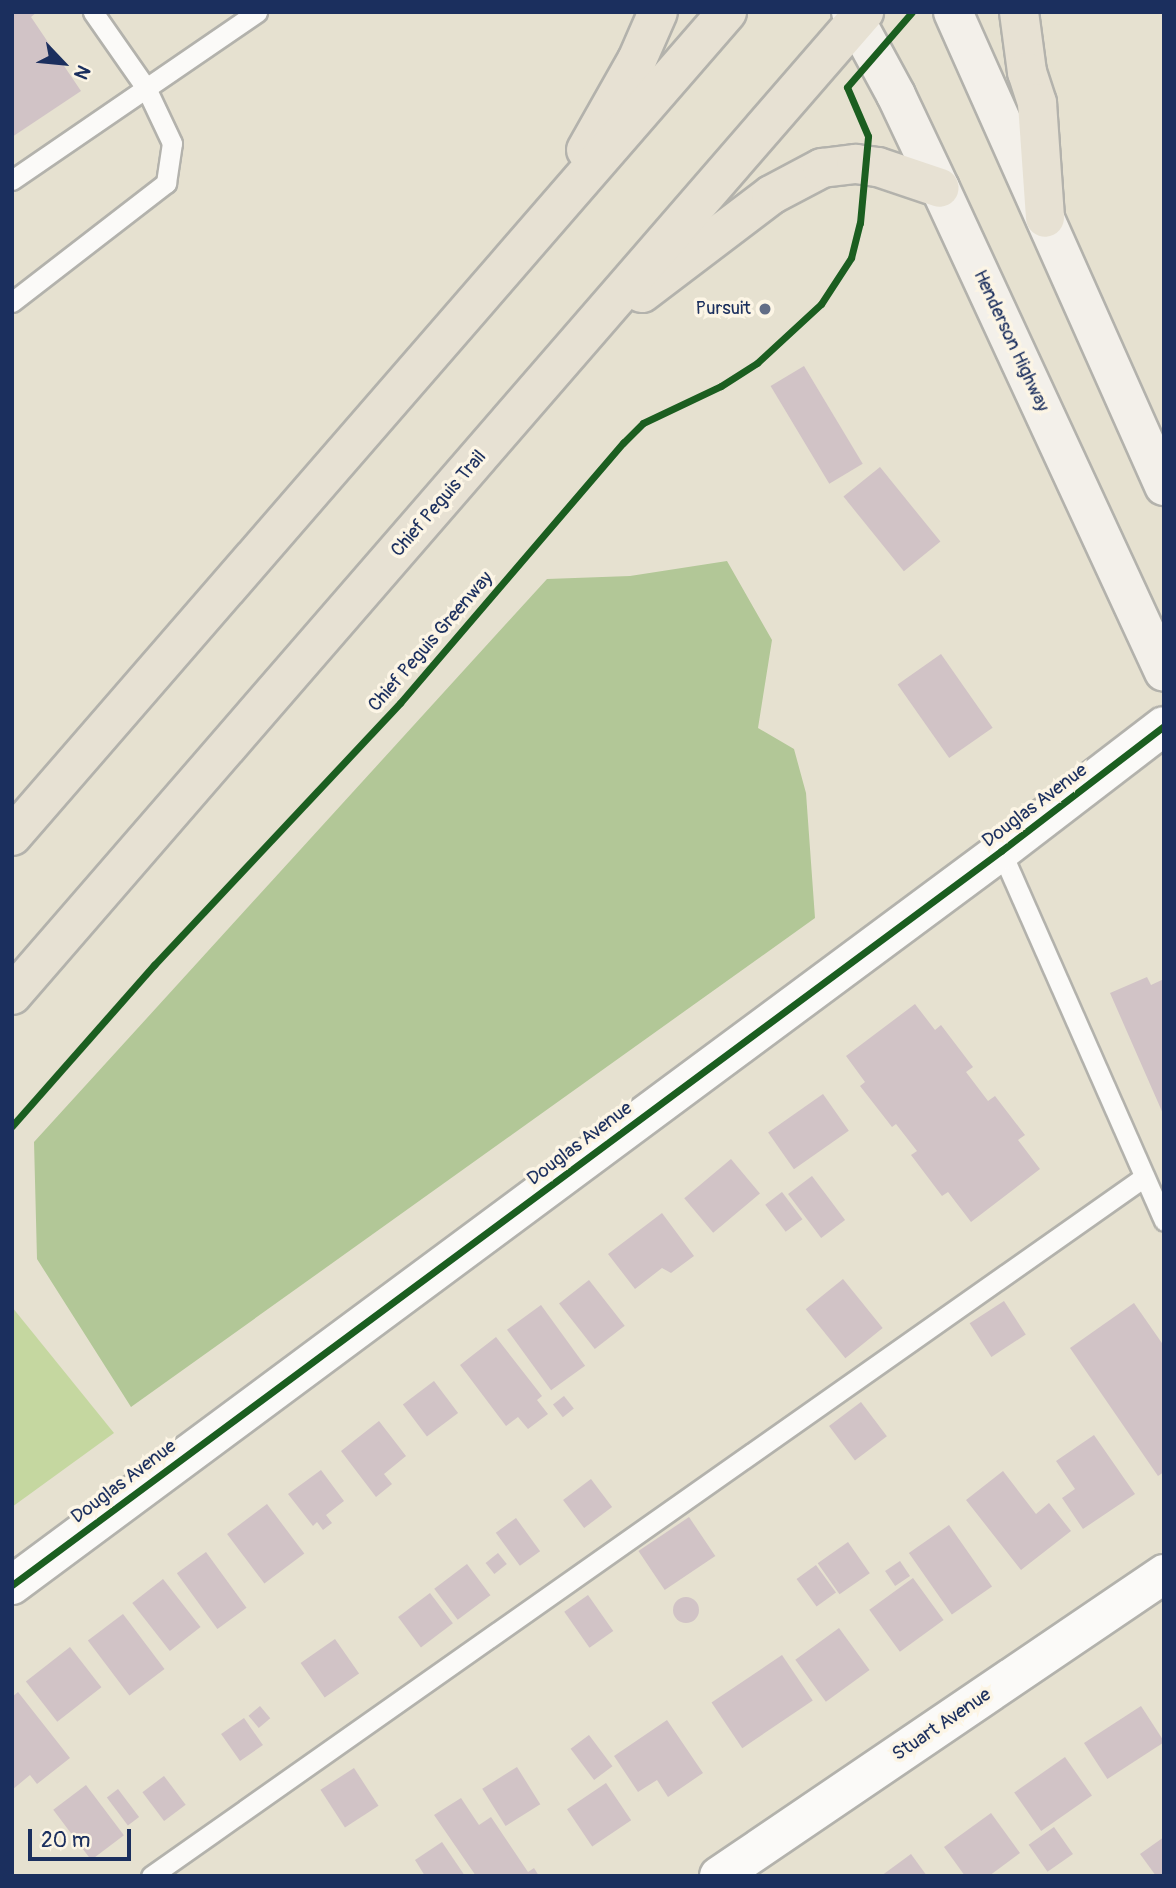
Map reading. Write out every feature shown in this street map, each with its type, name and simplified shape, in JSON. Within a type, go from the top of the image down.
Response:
[{"type":"main road","points":[[560,204],[598,126],[637,60],[658,12]]},
{"type":"main road","points":[[12,836],[727,12]]},
{"type":"main road","points":[[953,12],[1164,486]]},
{"type":"main road","points":[[1019,12],[1027,72],[1037,103],[1045,218]]},
{"type":"main road","name":"Henderson Highway","points":[[857,15],[1164,672]]},
{"type":"main road","name":"Chief Peguis Trail","points":[[12,995],[592,329],[857,15]]},
{"type":"main road","points":[[592,329],[694,255],[762,201],[822,168],[856,164],[878,167],[940,188]]},
{"type":"street","name":"Douglas Avenue","points":[[12,1585],[1001,851],[1164,726]]},
{"type":"street","name":"Stuart Avenue","points":[[719,1876],[1164,1574]]},
{"type":"lane","points":[[12,302],[166,183],[172,143],[146,88],[93,12]]},
{"type":"lane","points":[[12,180],[257,12]]},
{"type":"lane","points":[[1001,851],[1164,1221]]},
{"type":"lane","points":[[150,1876],[1144,1177]]},
{"type":"green space","points":[[727,561],[772,640],[758,728],[794,749],[806,793],[815,918],[131,1407],[37,1259],[34,1142],[547,579],[630,576]]},
{"type":"green space","points":[[12,1307],[114,1433],[12,1507]]},
{"type":"building","points":[[12,12],[37,12],[31,17],[81,91],[12,137]]},
{"type":"building","points":[[804,366],[863,464],[829,484],[771,386]]},
{"type":"building","points":[[880,467],[940,542],[904,571],[843,497]]},
{"type":"building","points":[[941,654],[993,728],[949,758],[898,684]]},
{"type":"building","points":[[1147,977],[1151,985],[1164,979],[1164,1116],[1110,993]]},
{"type":"building","points":[[915,1004],[935,1030],[941,1025],[973,1067],[966,1072],[988,1101],[995,1096],[1025,1135],[1018,1140],[1040,1169],[971,1222],[948,1192],[942,1196],[911,1155],[917,1151],[896,1124],[892,1127],[860,1086],[865,1082],[846,1056]]},
{"type":"building","points":[[823,1094],[849,1131],[794,1169],[768,1132]]},
{"type":"building","points":[[731,1159],[760,1193],[713,1233],[684,1198]]},
{"type":"building","points":[[812,1176],[845,1220],[821,1238],[788,1194]]},
{"type":"building","points":[[782,1192],[802,1219],[786,1232],[765,1205]]},
{"type":"building","points":[[662,1213],[694,1256],[671,1273],[662,1268],[635,1289],[608,1254]]},
{"type":"building","points":[[843,1279],[883,1328],[845,1358],[806,1309]]},
{"type":"building","points":[[589,1280],[625,1326],[595,1349],[559,1303]]},
{"type":"building","points":[[1004,1301],[1026,1335],[991,1357],[970,1323]]},
{"type":"building","points":[[1134,1303],[1164,1346],[1164,1472],[1158,1476],[1070,1348]]},
{"type":"building","points":[[541,1305],[585,1366],[551,1390],[507,1330]]},
{"type":"building","points":[[496,1337],[542,1396],[537,1400],[548,1414],[528,1429],[518,1417],[506,1426],[460,1365]]},
{"type":"building","points":[[434,1381],[458,1413],[427,1436],[403,1404]]},
{"type":"building","points":[[564,1396],[574,1409],[563,1417],[553,1405]]},
{"type":"building","points":[[861,1402],[887,1436],[855,1460],[829,1426]]},
{"type":"building","points":[[379,1421],[406,1456],[384,1474],[392,1484],[376,1497],[341,1451]]},
{"type":"building","points":[[1094,1435],[1135,1494],[1083,1529],[1062,1498],[1075,1489],[1056,1461]]},
{"type":"building","points":[[321,1470],[344,1501],[326,1515],[332,1523],[323,1530],[317,1522],[313,1526],[288,1494]]},
{"type":"building","points":[[1003,1471],[1036,1514],[1049,1503],[1071,1531],[1021,1570],[966,1500]]},
{"type":"building","points":[[591,1479],[612,1507],[584,1528],[563,1500]]},
{"type":"building","points":[[267,1504],[304,1554],[264,1584],[227,1534]]},
{"type":"building","points":[[689,1517],[715,1556],[665,1590],[638,1551]]},
{"type":"building","points":[[516,1518],[540,1551],[520,1566],[496,1533]]},
{"type":"building","points":[[949,1525],[992,1586],[952,1615],[909,1553]]},
{"type":"building","points":[[848,1542],[870,1573],[839,1594],[818,1563]]},
{"type":"building","points":[[206,1552],[247,1608],[217,1629],[177,1573]]},
{"type":"building","points":[[498,1553],[507,1564],[494,1574],[486,1563]]},
{"type":"building","points":[[900,1561],[910,1576],[895,1586],[885,1571]]},
{"type":"building","points":[[467,1564],[490,1595],[458,1620],[434,1589]]},
{"type":"building","points":[[816,1565],[836,1593],[817,1607],[797,1579]]},
{"type":"building","points":[[913,1578],[944,1620],[900,1652],[869,1610]]},
{"type":"building","points":[[163,1579],[201,1627],[170,1651],[132,1603]]},
{"type":"building","points":[[430,1593],[453,1623],[421,1647],[398,1617]]},
{"type":"building","points":[[588,1595],[613,1631],[589,1648],[564,1612]]},
{"type":"building","points":[[686,1597],[695,1601],[699,1610],[695,1619],[686,1623],[677,1619],[673,1610],[677,1601]]},
{"type":"building","points":[[123,1614],[165,1669],[129,1696],[88,1640]]},
{"type":"building","points":[[839,1628],[870,1670],[826,1702],[795,1660]]},
{"type":"building","points":[[335,1639],[359,1673],[325,1697],[301,1663]]},
{"type":"building","points":[[70,1647],[101,1687],[57,1722],[26,1681]]},
{"type":"building","points":[[782,1655],[813,1701],[742,1748],[712,1703]]},
{"type":"building","points":[[18,1692],[70,1758],[37,1784],[30,1775],[12,1790],[12,1697]]},
{"type":"building","points":[[260,1706],[270,1718],[259,1728],[249,1716]]},
{"type":"building","points":[[1141,1706],[1164,1742],[1107,1779],[1084,1743]]},
{"type":"building","points":[[244,1718],[263,1745],[240,1761],[221,1734]]},
{"type":"building","points":[[667,1720],[703,1773],[668,1797],[657,1780],[638,1792],[614,1756]]},
{"type":"building","points":[[589,1735],[612,1766],[594,1780],[571,1749]]},
{"type":"building","points":[[1065,1757],[1092,1796],[1041,1831],[1014,1793]]},
{"type":"building","points":[[517,1767],[540,1804],[506,1826],[482,1789]]},
{"type":"building","points":[[354,1768],[379,1806],[345,1828],[320,1790]]},
{"type":"building","points":[[164,1776],[186,1805],[164,1821],[142,1792]]},
{"type":"building","points":[[606,1783],[631,1820],[592,1847],[567,1809]]},
{"type":"building","points":[[86,1785],[124,1835],[91,1860],[53,1810]]},
{"type":"building","points":[[118,1789],[139,1817],[128,1825],[107,1797]]},
{"type":"building","points":[[461,1798],[479,1825],[491,1817],[528,1872],[534,1868],[539,1876],[476,1876],[434,1815]]},
{"type":"building","points":[[991,1813],[1020,1853],[989,1876],[965,1876],[944,1847]]},
{"type":"building","points":[[1054,1827],[1073,1854],[1048,1872],[1029,1845]]},
{"type":"building","points":[[1164,1837],[1164,1876],[1156,1876],[1140,1854]]},
{"type":"building","points":[[442,1842],[465,1876],[425,1876],[415,1860]]},
{"type":"building","points":[[911,1854],[927,1876],[881,1876]]},
{"type":"cycle path","name":"Chief Peguis Greenway","points":[[12,1126],[154,965],[400,703],[623,443],[643,423],[721,386],[757,363],[821,304],[851,258],[860,223],[868,136],[847,87],[912,12]]},
{"type":"cycle path","points":[[12,1585],[1001,851],[1164,726]]},
{"type":"place","name":"Pursuit","points":[[765,309]]}]
